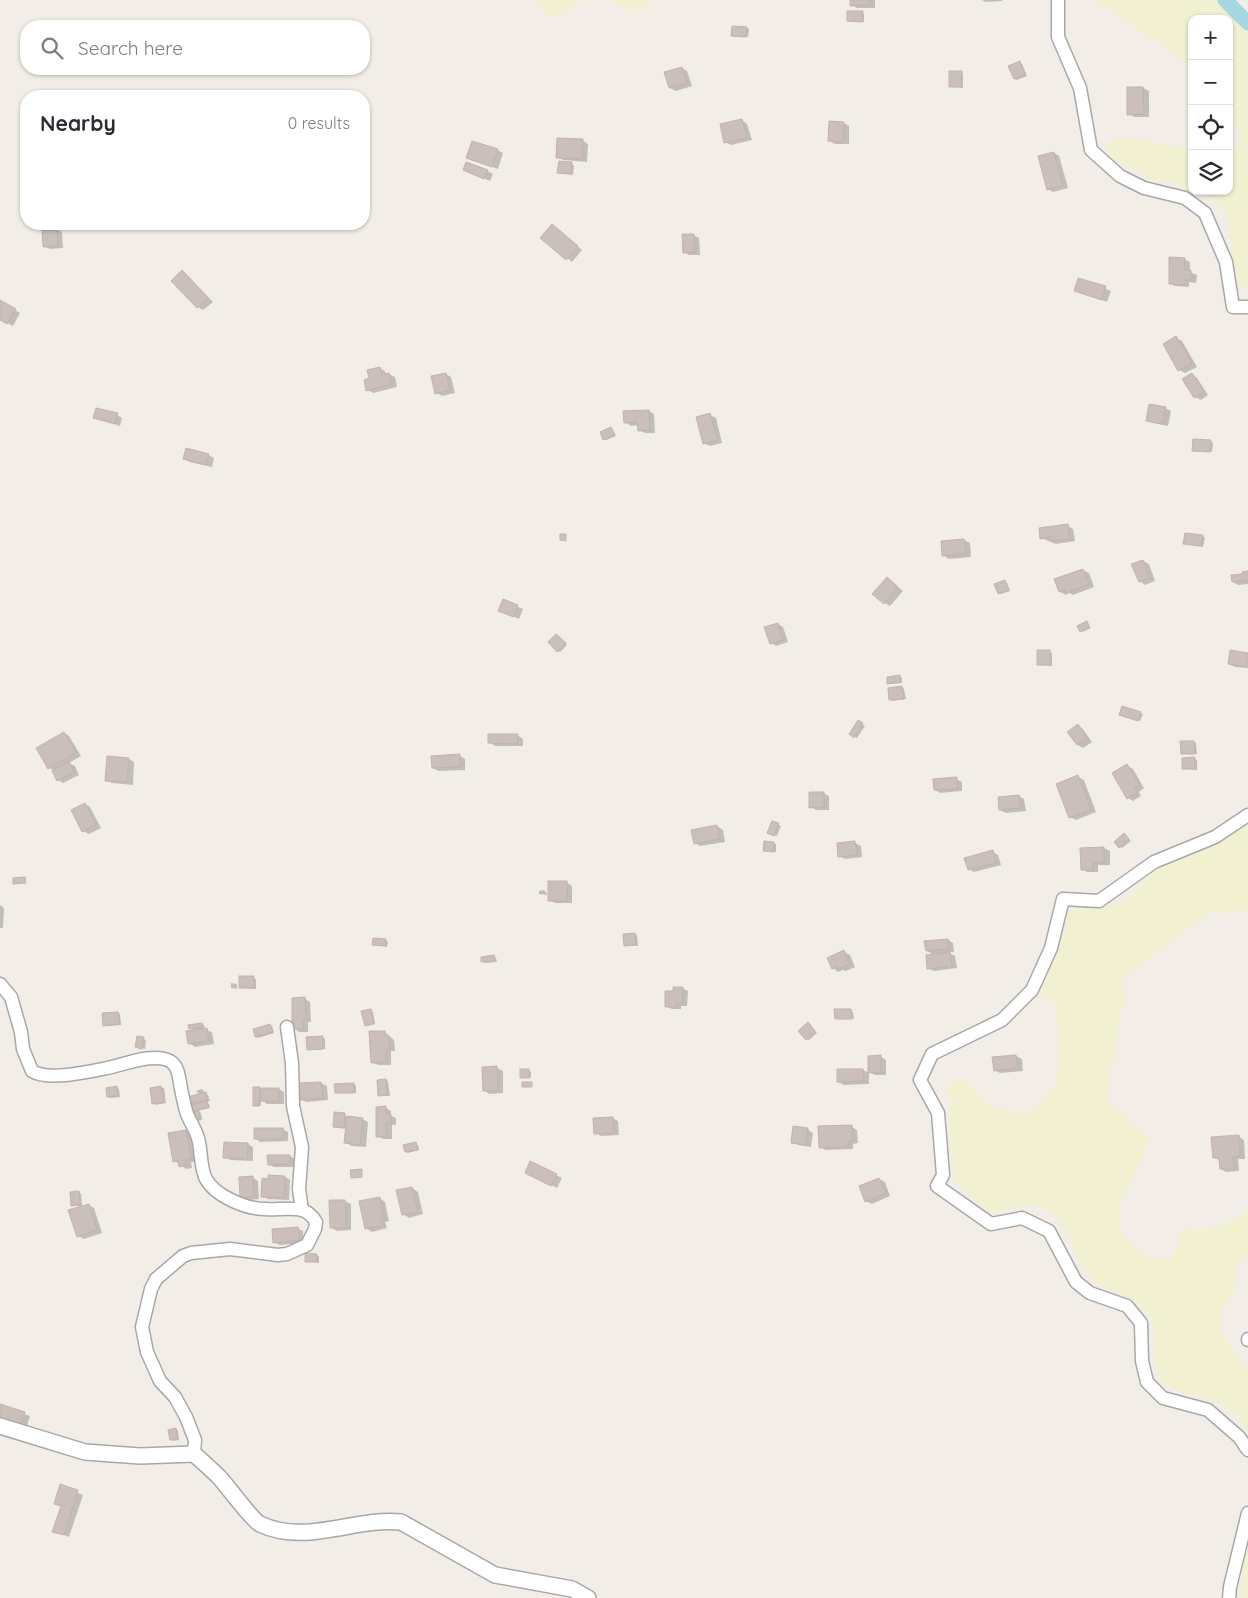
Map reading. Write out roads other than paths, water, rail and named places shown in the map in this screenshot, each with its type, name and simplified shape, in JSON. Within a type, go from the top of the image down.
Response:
[{"type":"street","points":[[1058,0],[1058,37],[1080,88],[1091,150],[1120,176],[1144,188],[1185,198],[1205,213],[1226,262],[1233,307],[1248,307]]},
{"type":"street","points":[[1248,815],[1215,837],[1154,862],[1099,901],[1063,900],[1051,948],[1032,990],[1002,1020],[932,1054],[920,1080],[938,1113],[943,1175],[937,1186],[991,1224],[1022,1218],[1048,1230],[1076,1282],[1090,1293],[1127,1306],[1141,1323],[1142,1361],[1148,1382],[1163,1398],[1208,1410],[1239,1437],[1248,1450]]},
{"type":"street","points":[[0,984],[11,997],[21,1032],[23,1049],[32,1071],[42,1074],[67,1075],[145,1059],[171,1061],[178,1070],[187,1114],[195,1128],[205,1178],[209,1183],[226,1198],[243,1206],[263,1210],[302,1210],[311,1214],[316,1222],[315,1229],[307,1245],[288,1254],[278,1256],[230,1249],[191,1253],[176,1261],[156,1280],[151,1289],[142,1327],[147,1352],[160,1381],[175,1397],[186,1417],[195,1440],[194,1454]]},
{"type":"street","points":[[286,1027],[292,1063],[293,1106],[302,1148],[299,1189],[302,1210]]},
{"type":"street","points":[[0,1426],[85,1452],[140,1456],[194,1454],[220,1477],[259,1524],[280,1530],[308,1533],[384,1520],[401,1522],[495,1575],[572,1589],[588,1598]]},
{"type":"street","points":[[1229,1598],[1248,1513]]},
{"type":"waterway","points":[[1225,0],[1248,23]]}]
